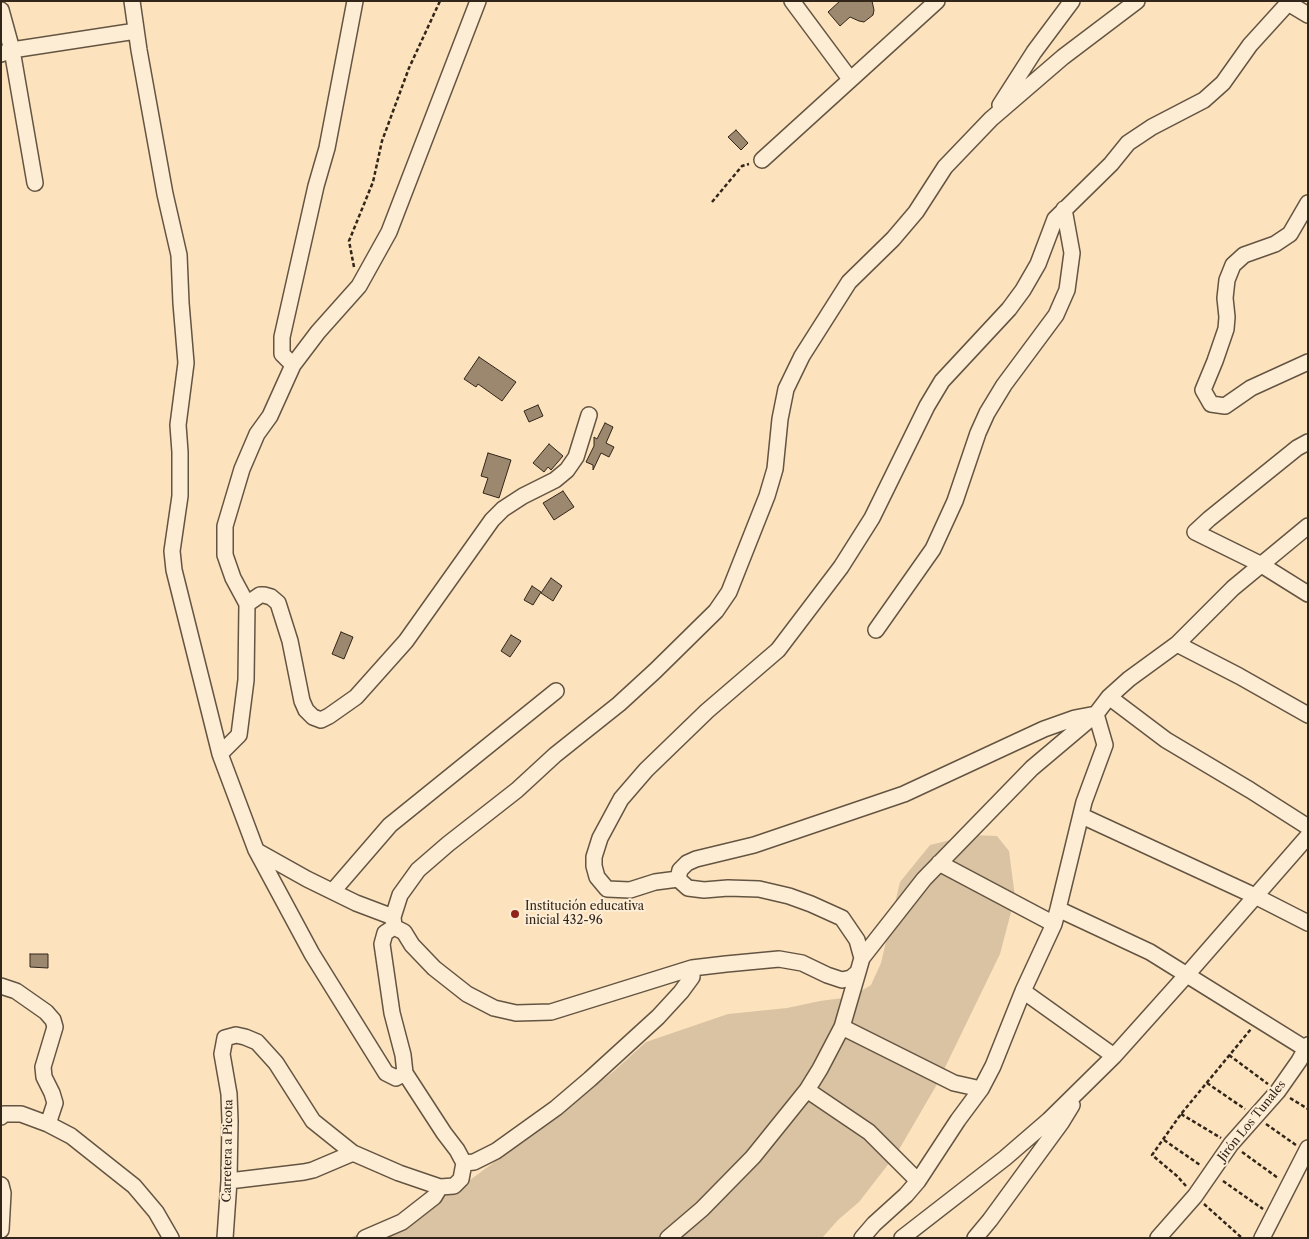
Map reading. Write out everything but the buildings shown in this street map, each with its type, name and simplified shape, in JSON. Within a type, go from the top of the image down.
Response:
[{"type":"street","points":[[132,1],[165,194],[179,255],[186,363],[178,425],[180,496],[172,551],[174,570],[220,754],[256,850],[312,954],[386,1073],[396,1078],[405,1073]]},
{"type":"street","points":[[293,366],[282,354],[282,337],[316,186],[327,148],[355,1]]},
{"type":"street","points":[[220,754],[239,735],[246,680],[247,604],[233,578],[225,555],[225,526],[242,470],[257,434],[270,416],[293,366],[318,332],[359,286],[389,232],[478,1]]},
{"type":"street","points":[[792,1],[850,79]]},
{"type":"street","points":[[762,160],[937,1]]},
{"type":"street","points":[[991,118],[1034,52],[1072,1]]},
{"type":"street","points":[[365,1238],[402,1222],[434,1197],[440,1187],[454,1186],[461,1179],[464,1163],[405,1073],[403,1055],[392,1013],[382,944],[385,933],[394,922],[400,895],[418,870],[619,704],[716,611],[729,592],[767,496],[775,469],[780,419],[786,389],[802,356],[849,282],[904,226],[916,212],[946,167],[991,118],[1063,57],[1137,1]]},
{"type":"street","points":[[668,1238],[702,1209],[753,1157],[807,1090],[842,1027],[860,965],[857,940],[842,918],[820,907],[789,896],[758,889],[728,888],[704,890],[688,888],[678,879],[655,882],[630,890],[607,889],[596,878],[594,866],[594,857],[600,838],[621,800],[646,770],[693,724],[778,650],[841,567],[872,518],[926,406],[942,381],[1009,309],[1023,290],[1038,264],[1055,219],[1111,164],[1128,143],[1152,127],[1204,100],[1223,82],[1250,45],[1290,2],[1308,15]]},
{"type":"street","points":[[1,10],[7,52],[35,183]]},
{"type":"street","points":[[7,52],[136,31]]},
{"type":"street","points":[[1308,203],[1290,234],[1275,244],[1244,255],[1233,265],[1227,280],[1225,298],[1228,317],[1226,329],[1204,390],[1211,404],[1225,406],[1251,388],[1308,362]]},
{"type":"street","points":[[876,630],[933,549],[955,501],[978,433],[987,413],[1004,385],[1056,314],[1067,290],[1072,253],[1064,209]]},
{"type":"street","points":[[247,604],[260,595],[271,596],[278,603],[290,641],[302,701],[306,710],[321,720],[329,716],[356,697],[400,648],[428,612],[492,520],[503,509],[523,496],[555,480],[567,470],[576,457],[590,415]]},
{"type":"street","points":[[1308,442],[1297,448],[1195,532],[1260,564],[1308,594]]},
{"type":"street","points":[[256,850],[394,922],[404,932],[412,946],[434,968],[467,994],[494,1008],[516,1013],[551,1012],[692,968],[726,964],[779,959],[802,962],[827,975],[842,980],[851,978],[924,879],[1032,768],[1096,714],[1109,697],[1129,679],[1177,644],[1260,564],[1308,526]]},
{"type":"street","points":[[1177,644],[1240,676],[1308,715]]},
{"type":"street","points":[[333,891],[390,825],[556,691]]},
{"type":"street","points":[[1109,697],[1166,740],[1308,827]]},
{"type":"street","points":[[678,879],[680,870],[687,863],[696,859],[754,845],[904,794],[1044,729],[1075,718],[1096,714]]},
{"type":"street","points":[[862,1238],[918,1181],[981,1089],[994,1066],[1023,991],[1056,916],[1084,802],[1104,745],[1096,714]]},
{"type":"street","points":[[1082,816],[1255,896],[1308,923]]},
{"type":"street","points":[[902,1238],[1005,1158],[1049,1120],[1114,1056],[1308,836]]},
{"type":"street","points":[[939,863],[1056,916],[1150,952],[1188,974],[1305,1055]]},
{"type":"street","points":[[464,1163],[474,1162],[496,1151],[556,1108],[590,1079],[658,1017],[681,992],[692,977],[692,968]]},
{"type":"street","points":[[1,986],[16,991],[46,1012],[53,1020],[55,1026],[42,1068],[55,1103],[48,1124]]},
{"type":"street","points":[[1023,991],[1114,1056]]},
{"type":"street","points":[[842,1027],[954,1082],[981,1089]]},
{"type":"street","name":"Carretera a Picota","points":[[225,1238],[229,1181],[229,1094],[222,1054],[225,1038],[236,1035],[257,1042],[276,1063],[313,1121],[353,1152],[399,1174],[440,1187]]},
{"type":"street","name":"Jirón Los Tunales","points":[[1158,1238],[1195,1196],[1231,1144],[1278,1091],[1305,1055]]},
{"type":"street","points":[[975,1238],[1062,1123],[1081,1088]]},
{"type":"street","points":[[807,1090],[868,1132],[918,1181]]},
{"type":"street","points":[[1,1117],[4,1114],[21,1114],[48,1124],[71,1136],[134,1186],[156,1212],[172,1238]]},
{"type":"street","points":[[1262,1238],[1308,1148]]},
{"type":"street","points":[[229,1181],[313,1170],[353,1152]]},
{"type":"street","points":[[1,1185],[3,1193],[1,1230]]},
{"type":"path","points":[[359,286],[350,254],[349,241],[373,182],[382,141],[409,68],[440,1]]},
{"type":"path","points":[[712,202],[742,166],[762,160]]},
{"type":"path","points":[[1152,1155],[1182,1114],[1252,1028]]},
{"type":"shaded area","points":[[971,835],[997,836],[1009,851],[1015,897],[1000,954],[936,1086],[897,1153],[859,1202],[838,1220],[822,1238],[349,1238],[397,1219],[459,1188],[556,1117],[614,1071],[646,1042],[728,1014],[787,1008],[851,997],[871,985],[881,963],[900,882],[930,845]]},
{"type":"place","name":"Institución educativa inicial 432-96","points":[[515,914]]}]
